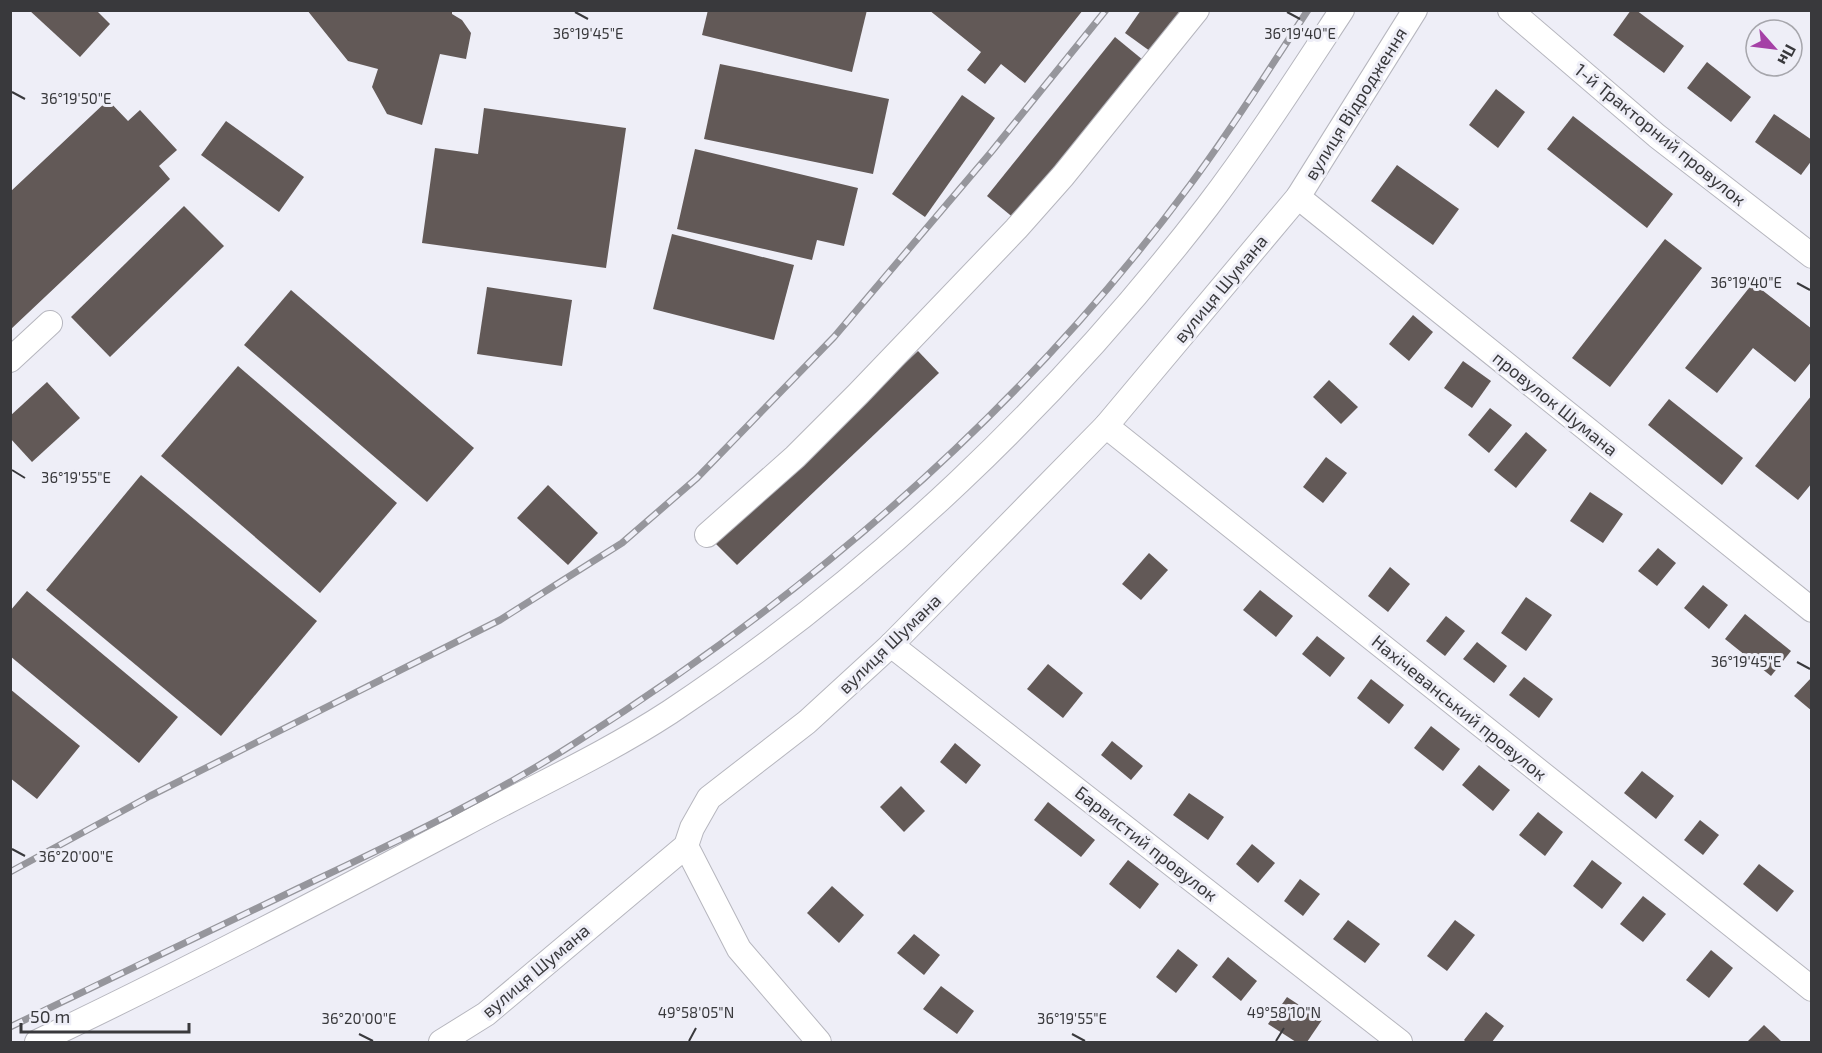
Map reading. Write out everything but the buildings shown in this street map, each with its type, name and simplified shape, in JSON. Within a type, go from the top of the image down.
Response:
[{"type":"street","points":[[708,535],[795,457],[1016,229],[1063,176],[1197,10]]},
{"type":"street","points":[[37,1042],[284,920],[629,737],[668,714],[794,624],[848,581],[961,478],[1026,415],[1102,335],[1205,209],[1274,113],[1342,10]]},
{"type":"street","name":"вулиця Відродження","points":[[1298,197],[1415,10]]},
{"type":"street","name":"1-й Тракторний провулок","points":[[1510,10],[1657,136],[1812,256]]},
{"type":"street","name":"вулиця Шумана","points":[[441,1042],[486,1014],[686,846],[692,828],[709,798],[807,722],[891,645],[1106,426],[1298,197]]},
{"type":"street","name":"провулок Шумана","points":[[1298,197],[1812,610]]},
{"type":"street","points":[[10,360],[50,323]]},
{"type":"street","name":"Нахічеванський провулок","points":[[1106,426],[1812,989]]},
{"type":"street","name":"Барвистий провулок","points":[[891,645],[1400,1042]]},
{"type":"street","points":[[686,846],[739,949],[819,1042]]},
{"type":"railway","points":[[10,872],[150,796],[500,620],[622,543],[697,478],[834,337],[992,151],[1106,10]]},
{"type":"railway","points":[[10,1027],[440,820],[508,783],[575,743],[662,685],[747,624],[829,560],[908,492],[984,421],[1057,346],[1126,267],[1206,164],[1308,10]]}]
